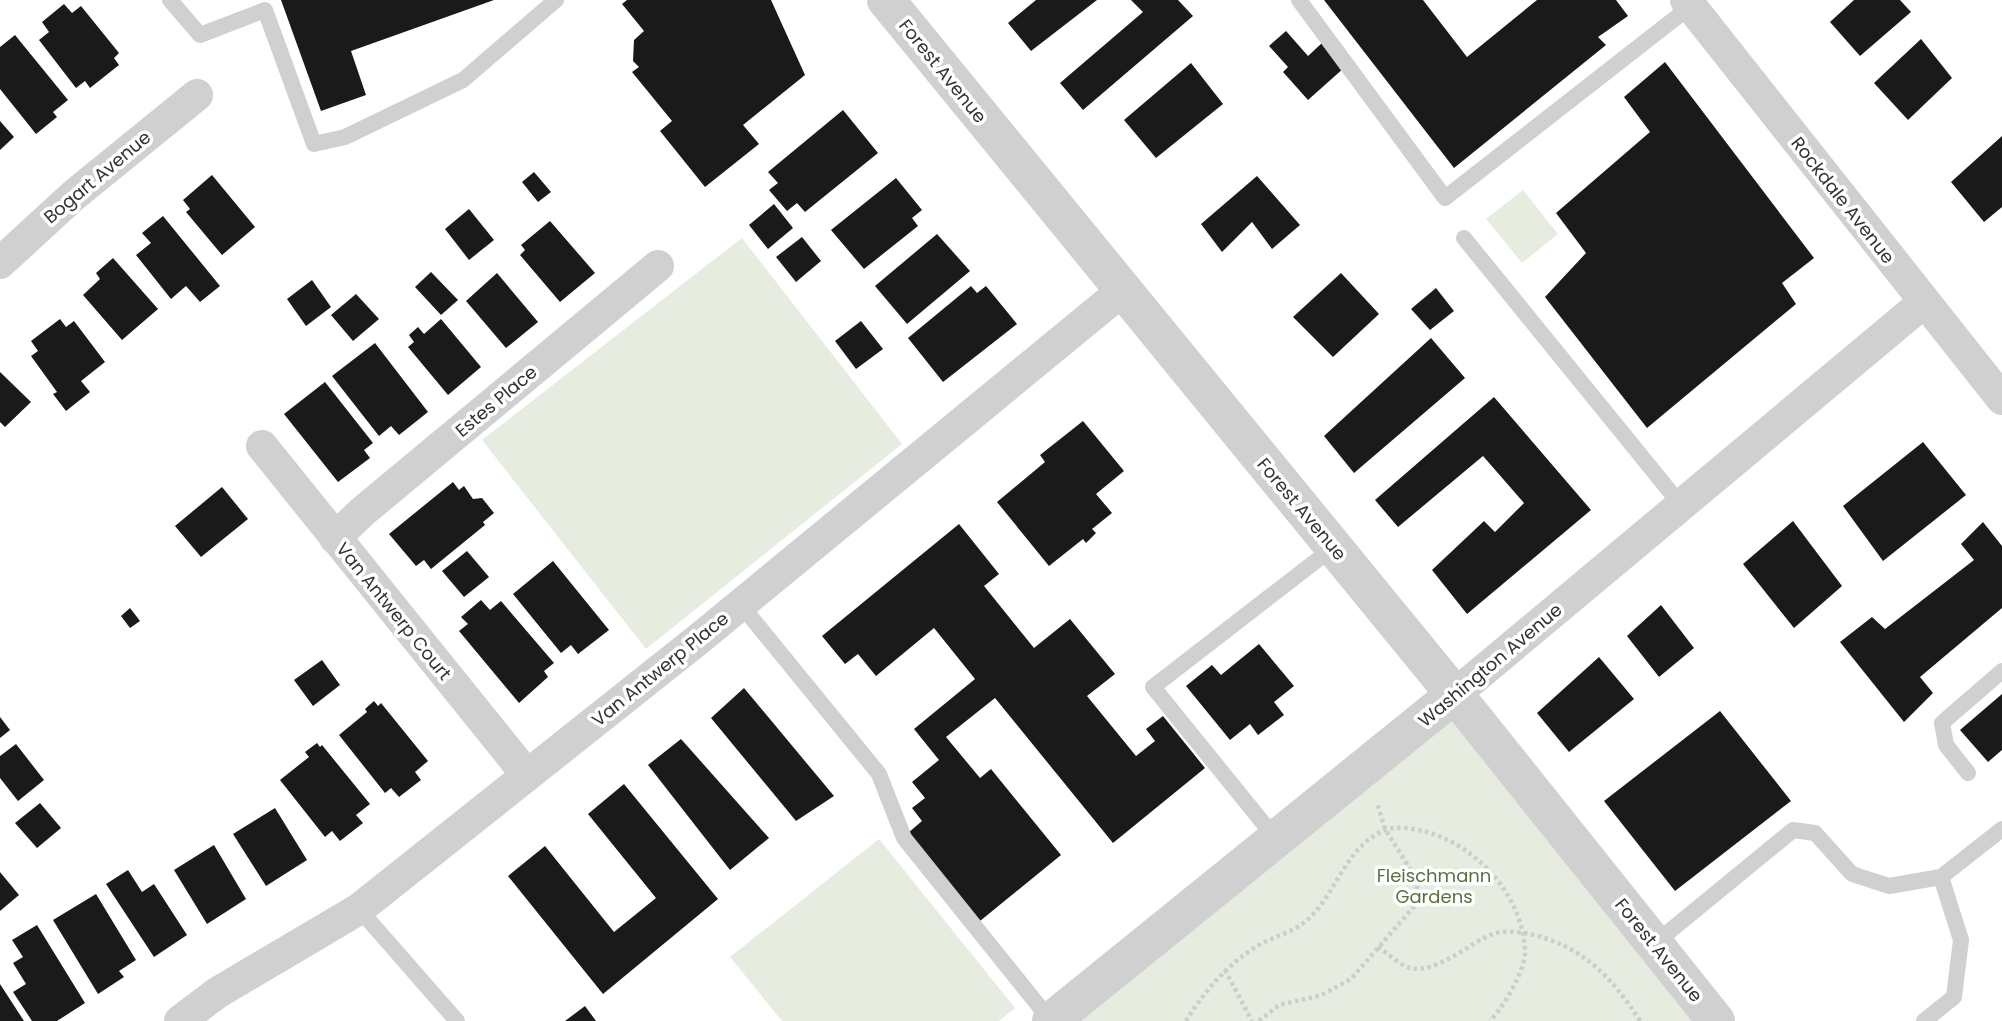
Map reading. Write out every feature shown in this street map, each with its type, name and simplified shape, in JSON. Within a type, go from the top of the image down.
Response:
[{"type":"street","name":"Forest Avenue","points":[[886,0],[1334,547],[1716,1021]]},
{"type":"street","name":"Rockdale Avenue","points":[[1688,3],[2002,400]]},
{"type":"street","name":"Bogart Avenue","points":[[0,262],[74,195],[197,94]]},
{"type":"street","name":"Estes Place","points":[[335,538],[362,512],[658,266]]},
{"type":"street","name":"Van Antwerp Place","points":[[180,1021],[217,993],[359,909],[741,605],[1122,291]]},
{"type":"street","name":"Washington Avenue","points":[[1051,1021],[1454,695],[1923,303]]},
{"type":"street","name":"Van Antwerp Court","points":[[262,446],[527,775]]},
{"type":"lane","points":[[170,0],[201,35],[265,10],[314,144],[345,137],[463,80],[556,0]]},
{"type":"lane","points":[[1299,0],[1445,198],[1688,3]]},
{"type":"lane","points":[[1464,239],[1681,505]]},
{"type":"lane","points":[[1276,839],[1153,687],[1334,547]]},
{"type":"lane","points":[[741,605],[879,774],[904,838],[1051,1021]]},
{"type":"lane","points":[[1968,773],[1946,745],[1942,723],[2002,671]]},
{"type":"lane","points":[[1654,944],[1793,830],[1815,833],[1852,874],[1889,886],[1941,877],[2002,830]]},
{"type":"lane","points":[[1924,1021],[1954,997],[1961,940],[1941,877]]},
{"type":"lane","points":[[359,909],[457,1021]]},
{"type":"path","points":[[1259,1021],[1279,1005],[1322,995],[1351,979],[1417,902],[1417,880],[1385,830],[1374,793],[1373,760]]},
{"type":"path","points":[[1186,1021],[1198,1000],[1225,971],[1255,947],[1306,921],[1362,847],[1385,830],[1412,828],[1461,845],[1490,871],[1508,898],[1525,954],[1503,1008],[1490,1021]]},
{"type":"path","points":[[1378,947],[1409,968],[1430,966],[1495,933],[1520,932],[1552,939],[1584,955],[1628,1003],[1640,1021]]},
{"type":"path","points":[[1225,971],[1252,1021]]},
{"type":"green space","points":[[1523,190],[1558,234],[1522,263],[1486,219]]},
{"type":"green space","points":[[742,238],[902,444],[646,649],[482,440]]},
{"type":"green space","name":"Fleischmann Gardens","points":[[1454,695],[1716,1021],[1051,1021]]},
{"type":"green space","points":[[879,839],[1015,1008],[999,1021],[782,1021],[730,957]]},
{"type":"building","points":[[281,0],[494,0],[351,51],[366,95],[321,111]]},
{"type":"building","points":[[627,0],[771,0],[805,75],[743,125],[759,144],[705,187],[660,131],[672,121],[632,72],[639,67],[633,61],[634,40],[644,31],[622,4]]},
{"type":"building","points":[[1036,0],[1097,0],[1031,51],[1008,23]]},
{"type":"building","points":[[1131,0],[1178,0],[1193,16],[1083,110],[1060,83],[1143,12]]},
{"type":"building","points":[[1324,0],[1423,0],[1467,57],[1537,0],[1616,0],[1628,16],[1598,37],[1606,45],[1454,168]]},
{"type":"building","points":[[1854,0],[1900,0],[1911,12],[1860,56],[1830,22]]},
{"type":"building","points":[[64,4],[72,13],[81,6],[119,53],[114,58],[119,65],[90,88],[85,81],[76,88],[39,40],[49,32],[42,22]]},
{"type":"building","points":[[1286,31],[1308,56],[1322,43],[1345,67],[1308,100],[1283,72],[1288,67],[1269,46]]},
{"type":"building","points":[[15,35],[68,100],[53,112],[57,117],[36,134],[0,89],[0,47]]},
{"type":"building","points":[[1921,39],[1952,78],[1908,120],[1874,83]]},
{"type":"building","points":[[1665,62],[1814,258],[1782,283],[1796,304],[1647,428],[1545,297],[1586,253],[1556,213],[1650,132],[1624,97]]},
{"type":"building","points":[[1191,63],[1223,104],[1156,158],[1124,120]]},
{"type":"building","points":[[843,110],[878,153],[805,212],[797,203],[787,211],[769,190],[778,183],[768,172]]},
{"type":"building","points":[[0,121],[14,137],[0,150]]},
{"type":"building","points":[[2002,136],[2002,207],[1984,222],[1951,182]]},
{"type":"building","points":[[534,172],[551,192],[538,202],[522,182]]},
{"type":"building","points":[[212,175],[255,227],[222,255],[186,212],[190,209],[183,200]]},
{"type":"building","points":[[1257,176],[1300,225],[1272,249],[1252,222],[1222,252],[1201,224]]},
{"type":"building","points":[[896,178],[922,210],[912,218],[918,226],[864,269],[831,230]]},
{"type":"building","points":[[774,204],[793,228],[768,249],[749,225]]},
{"type":"building","points":[[469,209],[494,240],[469,260],[445,229]]},
{"type":"building","points":[[163,216],[220,286],[200,302],[186,286],[171,299],[136,255],[151,243],[142,233]]},
{"type":"building","points":[[550,221],[595,273],[560,302],[520,255],[525,250],[521,245]]},
{"type":"building","points":[[937,234],[970,271],[907,324],[875,286]]},
{"type":"building","points":[[802,237],[821,261],[796,282],[776,257]]},
{"type":"building","points":[[113,258],[158,309],[122,340],[83,295],[100,279],[96,273]]},
{"type":"building","points":[[431,272],[458,300],[441,315],[415,287]]},
{"type":"building","points":[[497,273],[538,322],[506,348],[466,301]]},
{"type":"building","points":[[1341,273],[1379,314],[1333,357],[1293,317]]},
{"type":"building","points":[[312,280],[331,307],[306,326],[287,299]]},
{"type":"building","points":[[971,286],[977,293],[986,286],[1017,324],[943,382],[908,338]]},
{"type":"building","points":[[1436,288],[1454,311],[1430,330],[1411,309]]},
{"type":"building","points":[[356,294],[379,319],[353,341],[331,315]]},
{"type":"building","points":[[60,319],[66,327],[74,321],[105,362],[81,381],[90,392],[66,411],[53,394],[57,392],[31,356],[38,351],[31,341]]},
{"type":"building","points":[[441,319],[481,367],[448,395],[408,347],[414,342],[409,335],[418,327],[424,334]]},
{"type":"building","points":[[861,321],[883,349],[856,369],[835,341]]},
{"type":"building","points":[[1431,338],[1465,378],[1354,473],[1324,436]]},
{"type":"building","points":[[375,343],[428,412],[399,435],[391,426],[379,436],[332,376]]},
{"type":"building","points":[[0,372],[31,402],[5,427],[0,422]]},
{"type":"building","points":[[325,382],[373,443],[364,450],[370,458],[338,482],[284,414]]},
{"type":"building","points":[[1494,397],[1591,510],[1467,614],[1432,570],[1484,521],[1495,532],[1524,503],[1483,456],[1398,527],[1375,500]]},
{"type":"building","points":[[1083,421],[1124,471],[1096,494],[1112,513],[1092,529],[1096,533],[1086,543],[1083,539],[1049,566],[997,502],[1045,462],[1040,455]]},
{"type":"building","points":[[1923,442],[1966,495],[1883,561],[1843,506]]},
{"type":"building","points":[[453,482],[459,490],[464,486],[473,499],[482,498],[494,513],[483,522],[485,525],[431,569],[424,560],[416,566],[389,534]]},
{"type":"building","points":[[222,487],[248,519],[201,557],[175,526]]},
{"type":"building","points":[[1793,521],[1842,586],[1794,628],[1743,564]]},
{"type":"building","points":[[1983,522],[2002,546],[2002,608],[1920,677],[1933,693],[1904,722],[1840,642],[1872,617],[1885,629],[1974,560],[1961,544]]},
{"type":"building","points":[[959,524],[999,574],[984,586],[1034,648],[1070,619],[1115,674],[1087,696],[1136,756],[1155,741],[1146,729],[1163,716],[1205,768],[1113,843],[995,698],[946,737],[980,778],[991,769],[1061,855],[980,921],[908,833],[922,821],[912,808],[925,798],[912,782],[939,760],[914,729],[975,679],[934,628],[876,676],[858,654],[845,664],[822,636]]},
{"type":"building","points":[[467,551],[489,577],[464,597],[442,571]]},
{"type":"building","points":[[553,561],[609,630],[578,654],[571,645],[561,653],[513,594]]},
{"type":"building","points":[[481,600],[490,610],[501,601],[554,663],[544,671],[548,677],[519,703],[459,631],[468,624],[461,617]]},
{"type":"building","points":[[1661,605],[1694,648],[1659,677],[1627,636]]},
{"type":"building","points":[[130,608],[140,621],[130,628],[121,616]]},
{"type":"building","points":[[1259,644],[1294,686],[1274,702],[1284,715],[1258,735],[1250,724],[1230,740],[1186,686],[1212,665],[1221,675]]},
{"type":"building","points":[[1599,657],[1634,699],[1569,752],[1537,713]]},
{"type":"building","points":[[322,660],[340,685],[313,706],[294,680]]},
{"type":"building","points":[[744,688],[834,796],[796,821],[711,718]]},
{"type":"building","points":[[2002,694],[2002,750],[1988,762],[1960,730]]},
{"type":"building","points":[[374,701],[378,706],[381,703],[428,761],[415,772],[421,780],[399,797],[391,788],[385,793],[339,735],[367,712],[365,709]]},
{"type":"building","points":[[1720,711],[1791,801],[1675,891],[1604,801]]},
{"type":"building","points":[[0,717],[10,730],[0,738]]},
{"type":"building","points":[[681,739],[769,838],[730,870],[648,765]]},
{"type":"building","points":[[317,743],[320,747],[322,745],[370,804],[356,815],[363,823],[340,841],[332,831],[325,837],[280,780],[309,757],[305,752]]},
{"type":"building","points":[[16,744],[44,780],[18,801],[0,778],[0,756]]},
{"type":"building","points":[[624,784],[718,899],[603,994],[508,876],[545,846],[614,932],[656,898],[588,814]]},
{"type":"building","points":[[40,803],[61,828],[37,848],[15,823]]},
{"type":"building","points":[[275,808],[307,860],[266,886],[233,834]]},
{"type":"building","points":[[214,845],[246,899],[207,924],[174,870]]},
{"type":"building","points":[[128,870],[142,892],[154,884],[187,935],[154,957],[106,884]]},
{"type":"building","points":[[0,872],[19,895],[0,911]]},
{"type":"building","points":[[96,894],[136,960],[119,971],[124,977],[98,994],[53,920]]},
{"type":"building","points":[[37,925],[85,1003],[57,1021],[32,1021],[13,992],[26,984],[13,963],[23,957],[12,940]]},
{"type":"building","points":[[0,984],[24,1021],[0,1021]]},
{"type":"building","points":[[585,1006],[596,1021],[565,1021]]}]
